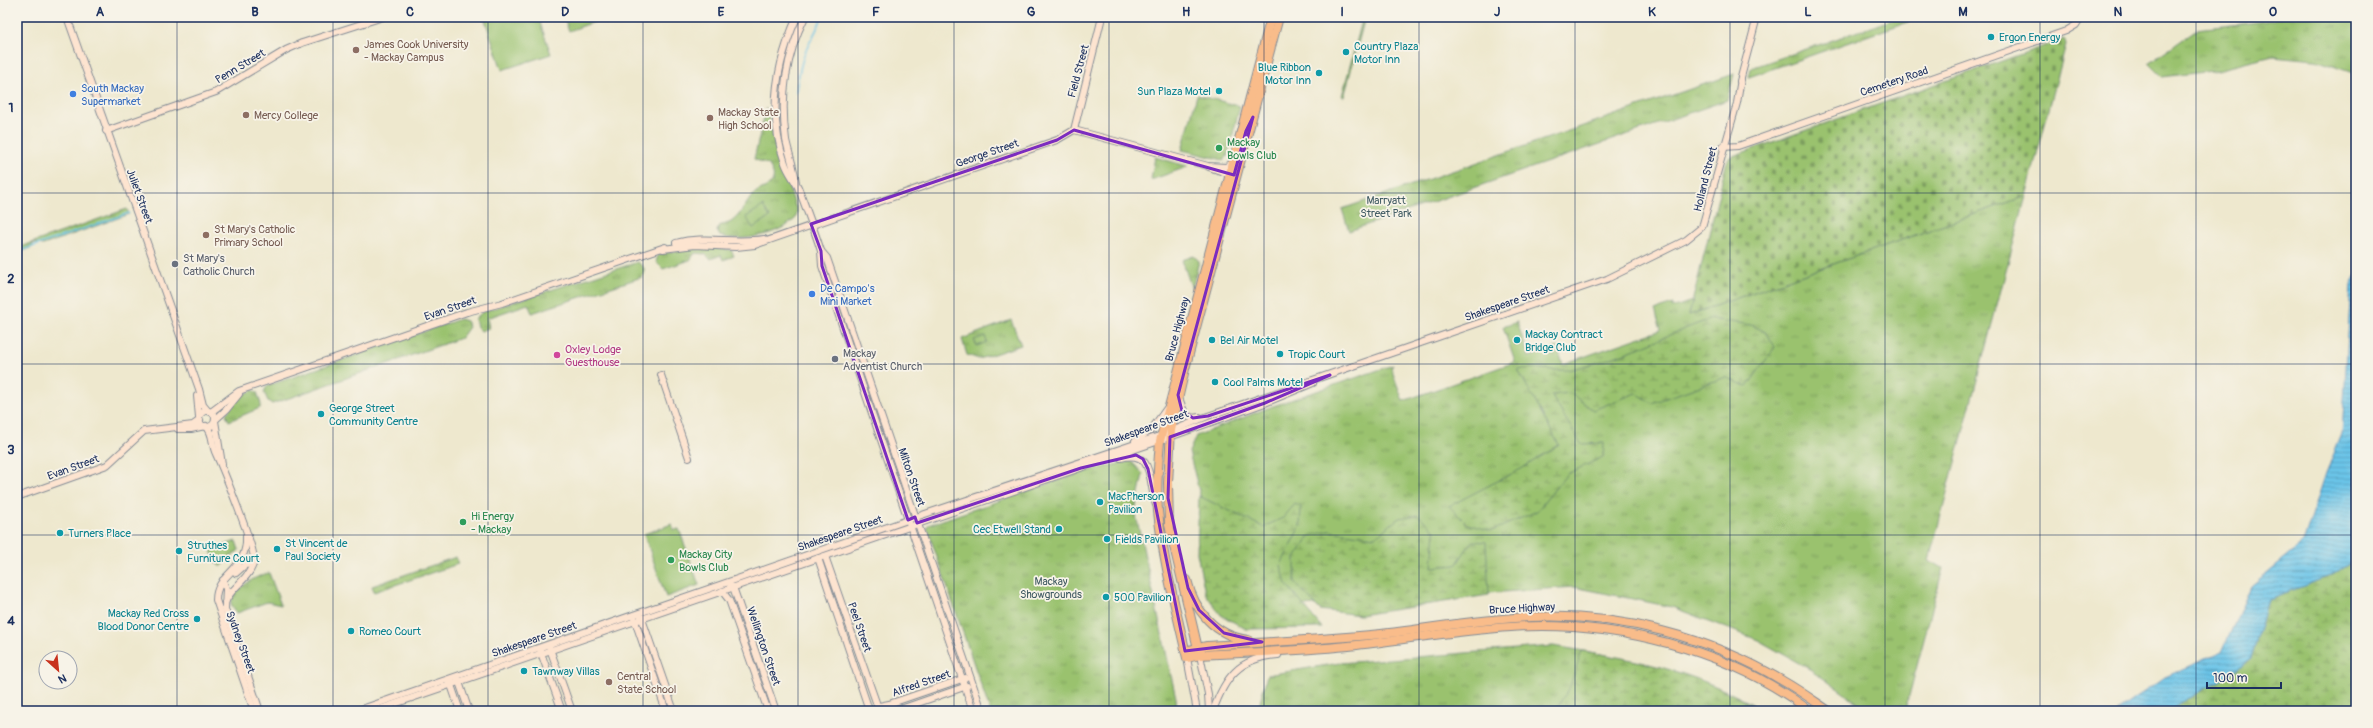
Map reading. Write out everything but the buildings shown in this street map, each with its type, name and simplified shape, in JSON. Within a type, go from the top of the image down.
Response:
[{"type":"highway","name":"Bruce Highway","points":[[1271,17],[1161,438],[1157,473],[1158,510],[1165,560],[1186,654],[1262,642],[1379,634],[1498,619],[1534,617],[1591,619],[1643,627],[1694,641],[1738,658],[1782,680],[1829,711]]},
{"type":"highway","name":"Bruce Highway","points":[[1199,652],[1169,525],[1168,503],[1171,434],[1178,395],[1279,17]]},
{"type":"highway","points":[[1229,174],[1236,168],[1246,131],[1253,117]]},
{"type":"highway","points":[[1213,237],[1230,187],[1236,182]]},
{"type":"highway","points":[[1168,503],[1188,588],[1199,610],[1207,620],[1224,633],[1240,640],[1262,642]]},
{"type":"highway","name":"Bruce Highway","points":[[1199,652],[1346,646],[1511,627],[1550,626],[1594,629],[1644,637],[1703,654],[1745,672],[1810,711]]},
{"type":"street","name":"Juliet Street","points":[[67,17],[106,131],[196,381],[203,405],[209,411]]},
{"type":"street","name":"Penn Street","points":[[106,131],[216,92],[286,50],[302,43],[383,17]]},
{"type":"street","name":"Milton Street","points":[[797,17],[781,58],[775,95],[776,124],[781,150],[786,166],[797,185]]},
{"type":"street","name":"Milton Street","points":[[805,17],[788,63],[784,95],[785,128],[797,185],[821,251],[822,266],[973,711]]},
{"type":"street","name":"Field Street","points":[[1074,130],[1102,17]]},
{"type":"street","name":"Holland Street","points":[[1686,240],[1699,231],[1705,220],[1731,116],[1737,103],[1741,79],[1757,17]]},
{"type":"street","name":"Cemetery Road","points":[[1724,147],[1738,146],[2013,51],[2071,28],[2076,25],[2081,17]]},
{"type":"street","points":[[1074,130],[1208,166],[1229,174]]},
{"type":"street","name":"George Street","points":[[710,242],[745,246],[757,244],[773,237],[1057,140],[1074,130]]},
{"type":"street","points":[[1208,166],[1226,167],[1232,163]]},
{"type":"street","name":"Shakespeare Street","points":[[1171,434],[1208,416],[1607,279],[1686,240]]},
{"type":"street","name":"Evan Street","points":[[209,411],[216,410],[231,395],[244,389],[467,312],[502,303],[663,249],[710,242]]},
{"type":"street","name":"Milton Street","points":[[821,251],[827,258],[982,711]]},
{"type":"street","points":[[835,303],[842,301]]},
{"type":"street","points":[[857,367],[863,364]]},
{"type":"street","points":[[661,374],[689,458]]},
{"type":"street","name":"Shakespeare Street","points":[[916,520],[1087,466],[1171,434],[1265,403],[1330,375]]},
{"type":"street","name":"Juliet Street","points":[[196,381],[200,419]]},
{"type":"street","name":"Evan Street","points":[[215,420],[244,389]]},
{"type":"street","points":[[1178,395],[1184,414],[1193,418],[1208,416]]},
{"type":"street","points":[[1127,446],[1151,430],[1168,407]]},
{"type":"street","points":[[223,467],[215,420],[209,411],[202,413],[200,419],[211,432],[213,448],[223,467],[246,534],[253,549],[253,564],[247,575],[231,592],[225,602]]},
{"type":"street","name":"Evan Street","points":[[17,497],[107,465],[144,431],[194,424],[200,419]]},
{"type":"street","points":[[205,426],[212,425],[215,420]]},
{"type":"street","name":"Evan Street","points":[[172,428],[190,430],[205,426]]},
{"type":"street","name":"Shakespeare Street","points":[[374,711],[458,679],[662,608],[698,596],[722,591],[825,556],[916,520],[1127,446],[1161,438]]},
{"type":"street","points":[[1087,466],[1127,456],[1136,455],[1143,459],[1148,469],[1151,489],[1158,510]]},
{"type":"street","name":"Shakespeare Street","points":[[698,596],[712,588],[909,523]]},
{"type":"street","points":[[225,578],[244,557],[246,534]]},
{"type":"street","name":"Peel Street","points":[[825,556],[880,707]]},
{"type":"street","name":"Peel Street","points":[[818,558],[866,710]]},
{"type":"street","points":[[225,578],[246,565],[253,564]]},
{"type":"street","points":[[822,568],[828,565]]},
{"type":"street","name":"Sydney Street","points":[[225,578],[227,622],[254,711]]},
{"type":"street","name":"Sydney Street","points":[[225,578],[218,587],[216,600],[227,622],[260,711]]},
{"type":"street","points":[[728,583],[743,584]]},
{"type":"street","points":[[712,588],[734,587]]},
{"type":"street","name":"Wellington Street","points":[[734,587],[776,711]]},
{"type":"street","name":"Wellington Street","points":[[722,591],[729,600],[768,711]]},
{"type":"street","points":[[729,600],[737,597]]},
{"type":"street","points":[[641,616],[674,711]]},
{"type":"street","points":[[634,618],[666,711]]},
{"type":"street","points":[[639,631],[646,629]]},
{"type":"street","points":[[1214,711],[1227,680],[1236,671],[1256,659],[1346,646]]},
{"type":"street","points":[[549,647],[572,711]]},
{"type":"street","points":[[540,651],[562,711]]},
{"type":"street","points":[[1199,652],[1208,694],[1209,711]]},
{"type":"street","points":[[1186,654],[1197,711]]},
{"type":"street","points":[[545,665],[554,661]]},
{"type":"street","name":"Alfred Street","points":[[866,710],[880,707],[970,676]]},
{"type":"street","points":[[458,679],[469,711]]},
{"type":"street","points":[[450,682],[460,711]]},
{"type":"street","name":"Shakespeare Street","points":[[356,711],[365,710],[450,682]]},
{"type":"street","name":"Alfred Street","points":[[895,711],[972,684]]},
{"type":"street","points":[[455,695],[463,693]]},
{"type":"highlighted area","points":[[1253,117],[1178,395],[1182,411],[1193,418],[1208,416],[1330,375],[1265,403],[1170,437],[1168,498],[1188,588],[1199,610],[1224,633],[1262,642],[1185,651],[1148,469],[1143,459],[1136,455],[1081,468],[917,523],[915,517],[908,520],[822,266],[821,251],[811,224],[1057,140],[1074,130],[1234,175],[1246,131]]},
{"type":"green space","points":[[484,17],[538,17],[551,54],[502,70]]},
{"type":"green space","points":[[564,17],[608,17],[569,31]]},
{"type":"green space","points":[[1363,17],[1365,17],[1344,97],[1342,96]]},
{"type":"green space","points":[[1900,17],[1908,17],[1910,21],[1749,77],[1751,68]]},
{"type":"green space","points":[[2283,17],[2356,17],[2356,74],[2315,60],[2273,56],[2212,71],[2162,77],[2148,63],[2197,29],[2266,21]]},
{"type":"green space","points":[[2064,39],[2066,45],[2026,196],[1689,315],[1727,161],[1730,157]]},
{"type":"green space","name":"Marryatt Street Park","points":[[1734,74],[1727,100],[1349,231],[1342,209]]},
{"type":"green space","name":"Mackay Bowls Club","points":[[1197,95],[1240,106],[1227,157],[1223,160],[1182,150]]},
{"type":"green space","points":[[766,108],[779,159],[797,211],[796,218],[781,229],[760,236],[749,238],[729,238],[720,236],[717,231],[719,226],[730,223],[740,213],[756,192],[772,182],[773,173],[769,165],[754,159]]},
{"type":"green space","points":[[1155,157],[1187,166],[1187,167],[1151,180]]},
{"type":"green space","points":[[2026,196],[1929,560],[1943,568],[1905,711],[1869,711],[1813,671],[1758,640],[1672,607],[1574,587],[1260,609],[1220,573],[1189,452],[1196,436],[1273,406],[1393,365],[1391,368],[1403,401],[1515,362],[1503,327],[1517,322],[1529,357],[1557,347],[1563,364],[1661,330],[1655,310],[1673,304],[1672,308],[1692,301],[1689,315]]},
{"type":"green space","points":[[763,206],[770,217],[753,228],[746,217]]},
{"type":"green space","points":[[127,209],[129,214],[43,245],[32,243],[33,247],[17,253],[17,248]]},
{"type":"green space","points":[[705,247],[731,250],[734,256],[723,260],[721,255],[710,259],[705,254],[695,253],[690,260],[663,269],[656,262],[658,255],[664,253]]},
{"type":"green space","points":[[1194,256],[1199,261],[1192,289],[1182,260]]},
{"type":"green space","points":[[638,262],[644,268],[644,274],[642,277],[532,313],[528,304],[487,318],[489,328],[481,331],[477,327],[475,319],[482,312]]},
{"type":"green space","points":[[460,319],[466,321],[469,327],[461,338],[272,404],[268,401],[264,392],[267,386]]},
{"type":"green space","points":[[1711,319],[1751,325],[1766,332],[1775,347],[1747,387],[1726,377],[1652,403],[1636,393],[1593,410],[1570,393],[1551,395],[1581,444],[1604,443],[1603,457],[1567,474],[1537,511],[1492,531],[1467,524],[1449,506],[1521,469],[1559,445],[1518,370],[1532,368],[1565,370],[1590,365],[1625,353]]},
{"type":"green space","points":[[1011,320],[1021,345],[979,359],[967,355],[962,339]]},
{"type":"green space","points":[[985,336],[987,342],[977,346],[974,340]]},
{"type":"green space","points":[[253,390],[257,392],[261,404],[260,408],[229,421],[226,414],[241,396]]},
{"type":"green space","name":"Mackay Showgrounds","points":[[1131,461],[1143,474],[1135,511],[1176,698],[1177,711],[990,711],[927,528],[928,525],[1080,473]]},
{"type":"green space","points":[[1199,496],[1263,527],[1283,518],[1295,504],[1301,507],[1300,526],[1281,565],[1286,584],[1322,628],[1246,629],[1221,615],[1205,593],[1197,553]]},
{"type":"green space","points":[[1418,515],[1435,530],[1432,567],[1456,565],[1472,541],[1486,542],[1489,595],[1360,615],[1320,610],[1295,583],[1295,558],[1310,536],[1329,531],[1375,537],[1399,518]]},
{"type":"green space","name":"Mackay City Bowls Club","points":[[672,524],[674,530],[679,529],[699,585],[666,597],[644,534]]},
{"type":"green space","points":[[236,541],[239,550],[221,567],[216,563],[211,550]]},
{"type":"green space","points":[[456,557],[458,564],[374,592],[372,586]]},
{"type":"green space","points":[[2356,559],[2356,711],[2168,711],[2222,679],[2251,659],[2268,599],[2331,576]]},
{"type":"green space","points":[[269,573],[281,605],[267,602],[237,613],[231,604],[240,588],[251,580]]},
{"type":"green space","points":[[1553,646],[1609,656],[1662,668],[1714,686],[1765,711],[1258,711],[1267,675],[1340,663]]},
{"type":"green space","points":[[1582,651],[1628,659],[1672,670],[1716,686],[1757,708],[1754,711],[1554,711],[1569,689]]},
{"type":"water","points":[[2356,276],[2356,559],[2331,576],[2268,599],[2251,659],[2222,679],[2168,711],[2117,711],[2165,677],[2222,652],[2251,586],[2303,543],[2326,473],[2342,434],[2351,285]]},
{"type":"waterway","points":[[796,93],[803,57],[822,17]]},
{"type":"waterway","points":[[17,252],[129,213]]},
{"type":"place","name":"Ergon Energy","points":[[1991,37]]},
{"type":"place","name":"James Cook University - Mackay Campus","points":[[356,50]]},
{"type":"place","name":"Country Plaza Motor Inn","points":[[1346,52]]},
{"type":"place","name":"Blue Ribbon Motor Inn","points":[[1319,73]]},
{"type":"place","name":"Sun Plaza Motel","points":[[1219,91]]},
{"type":"place","name":"South Mackay Supermarket","points":[[73,94]]},
{"type":"place","name":"Mercy College","points":[[246,115]]},
{"type":"place","name":"Mackay State High School","points":[[710,118]]},
{"type":"place","name":"Mackay Bowls Club","points":[[1219,148]]},
{"type":"place","name":"St Mary's Catholic Primary School","points":[[206,235]]},
{"type":"place","name":"St Mary's Catholic Church","points":[[175,264]]},
{"type":"place","name":"De Campo's Mini Market","points":[[812,294]]},
{"type":"place","name":"Bel Air Motel","points":[[1212,340]]},
{"type":"place","name":"Mackay Contract Bridge Club","points":[[1517,340]]},
{"type":"place","name":"Tropic Court","points":[[1280,354]]},
{"type":"place","name":"Oxley Lodge Guesthouse","points":[[557,355]]},
{"type":"place","name":"Mackay Adventist Church","points":[[835,359]]},
{"type":"place","name":"Cool Palms Motel","points":[[1215,382]]},
{"type":"place","name":"George Street Community Centre","points":[[321,414]]},
{"type":"place","name":"MacPherson Pavilion","points":[[1100,502]]},
{"type":"place","name":"Hi Energy - Mackay","points":[[463,522]]},
{"type":"place","name":"Cec Etwell Stand","points":[[1059,529]]},
{"type":"place","name":"Turners Place","points":[[60,533]]},
{"type":"place","name":"Fields Pavilion","points":[[1107,539]]},
{"type":"place","name":"St Vincent de Paul Society","points":[[277,549]]},
{"type":"place","name":"Struthes Furniture Court","points":[[179,551]]},
{"type":"place","name":"Mackay City Bowls Club","points":[[671,560]]},
{"type":"place","name":"500 Pavilion","points":[[1106,597]]},
{"type":"place","name":"Mackay Red Cross Blood Donor Centre","points":[[197,619]]},
{"type":"place","name":"Romeo Court","points":[[351,631]]},
{"type":"place","name":"Tawnway Villas","points":[[524,671]]},
{"type":"place","name":"Central State School","points":[[609,682]]}]
